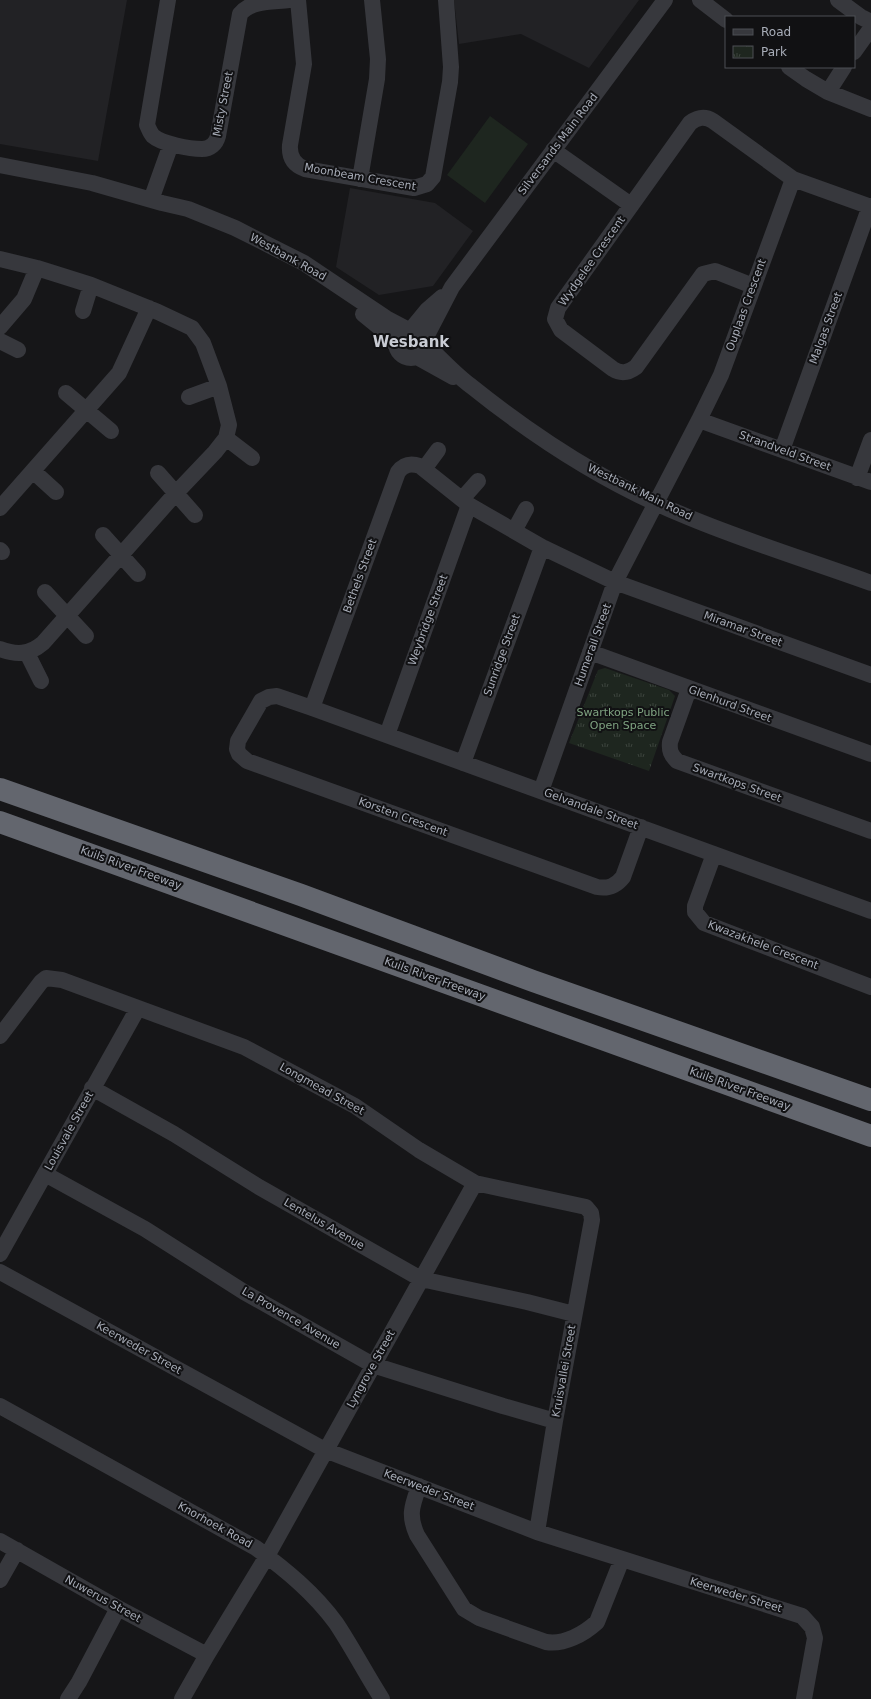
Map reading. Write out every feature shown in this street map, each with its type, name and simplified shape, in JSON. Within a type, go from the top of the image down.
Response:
[{"type":"highway","points":[[0,789],[301,895],[533,981],[871,1100]]},
{"type":"highway","name":"Kuils River Freeway","points":[[0,822],[871,1136]]},
{"type":"street","points":[[157,202],[171,144],[154,137],[149,131],[147,125],[168,0]]},
{"type":"street","name":"Misty Street","points":[[171,144],[202,149],[215,144],[218,136],[240,14],[243,9],[254,4],[290,0]]},
{"type":"street","name":"Moonbeam Crescent","points":[[298,0],[304,64],[290,145],[291,157],[295,163],[305,169],[414,188],[427,184],[433,177],[451,66],[446,0]]},
{"type":"street","points":[[360,179],[377,79],[378,59],[372,0]]},
{"type":"street","name":"Silversands Main Road","points":[[396,345],[399,333],[418,339],[427,310],[452,287],[665,0]]},
{"type":"street","points":[[700,0],[725,19]]},
{"type":"street","points":[[838,0],[861,17],[871,22]]},
{"type":"street","points":[[855,51],[871,28]]},
{"type":"street","points":[[791,68],[828,92],[871,109]]},
{"type":"street","points":[[828,92],[843,68]]},
{"type":"street","name":"Wydgelee Crescent","points":[[754,286],[715,271],[703,274],[636,367],[628,372],[622,373],[613,369],[561,330],[556,323],[555,315],[558,308],[690,123],[699,117],[713,120],[793,179]]},
{"type":"street","points":[[553,150],[631,206]]},
{"type":"street","name":"Westbank Road","points":[[0,165],[92,183],[157,202],[188,209],[235,228],[304,263],[418,339],[405,357],[399,352],[396,345],[379,327],[349,303],[300,272],[185,218],[157,202]]},
{"type":"street","points":[[793,179],[870,206]]},
{"type":"street","name":"Ouplaas Crescent","points":[[656,503],[721,375],[793,179]]},
{"type":"street","name":"Malgas Street","points":[[782,450],[870,206]]},
{"type":"street","points":[[0,259],[38,268],[91,285],[149,308],[192,328],[204,342],[219,386],[229,425],[226,438],[215,452],[176,493],[43,644],[27,653],[14,653],[0,649]]},
{"type":"street","points":[[0,327],[24,299],[38,268]]},
{"type":"street","points":[[83,311],[91,285]]},
{"type":"street","points":[[0,508],[119,373],[149,308]]},
{"type":"street","name":"Westbank Main Road","points":[[418,339],[470,386],[541,437],[584,465],[656,503],[689,518],[871,583]]},
{"type":"street","points":[[0,341],[18,350]]},
{"type":"street","points":[[189,397],[219,386]]},
{"type":"street","points":[[66,393],[111,431]]},
{"type":"street","name":"Strandveld Street","points":[[699,420],[864,480]]},
{"type":"street","points":[[226,438],[252,458]]},
{"type":"street","points":[[864,480],[871,440]]},
{"type":"street","points":[[424,469],[438,450]]},
{"type":"street","name":"Bethels Street","points":[[312,708],[398,472],[406,465],[411,464],[420,466],[466,502],[542,547],[615,582]]},
{"type":"street","points":[[33,471],[56,492]]},
{"type":"street","points":[[158,473],[195,515]]},
{"type":"street","points":[[466,502],[478,480]]},
{"type":"street","name":"Weybridge Street","points":[[387,735],[466,502]]},
{"type":"street","name":"Humerail Street","points":[[541,791],[615,582],[656,503]]},
{"type":"street","points":[[514,530],[526,510]]},
{"type":"street","points":[[103,535],[138,574]]},
{"type":"street","name":"Sunridge Street","points":[[464,763],[542,547]]},
{"type":"street","name":"Miramar Street","points":[[615,582],[871,675]]},
{"type":"street","points":[[46,592],[86,636]]},
{"type":"street","name":"Glenhurd Street","points":[[590,652],[871,754]]},
{"type":"street","points":[[27,653],[41,681]]},
{"type":"street","name":"Swartkops Street","points":[[689,689],[670,742],[669,750],[677,761],[871,831]]},
{"type":"street","name":"Korsten Crescent","points":[[312,708],[277,696],[265,698],[258,705],[239,737],[237,745],[239,754],[247,761],[597,887],[610,887],[619,882],[623,877],[641,827]]},
{"type":"street","name":"Gelvandale Street","points":[[312,708],[871,911]]},
{"type":"street","name":"Kwazakhele Crescent","points":[[714,854],[695,906],[695,912],[704,923],[871,987]]},
{"type":"street","name":"Longmead Street","points":[[0,1036],[36,987],[46,978],[62,980],[244,1047],[355,1106],[419,1150],[475,1183],[581,1204],[590,1210]]},
{"type":"street","name":"Louisvale Street","points":[[0,1254],[138,1008]]},
{"type":"street","name":"Lentelus Avenue","points":[[92,1088],[174,1134],[259,1187],[421,1279],[527,1302],[574,1314]]},
{"type":"street","name":"La Provence Avenue","points":[[45,1174],[145,1229],[244,1292],[373,1365],[503,1406],[555,1420]]},
{"type":"street","name":"Lyngrove Street","points":[[182,1699],[207,1654],[267,1556],[475,1183]]},
{"type":"street","name":"Kruisvallei Street","points":[[537,1532],[555,1420],[592,1220],[590,1210]]},
{"type":"street","name":"Keerweder Street","points":[[0,1272],[325,1450],[537,1532],[798,1614],[806,1619],[812,1627],[815,1638],[804,1699]]},
{"type":"street","name":"Knorhoek Road","points":[[0,1406],[249,1544],[267,1556],[300,1583],[324,1608],[336,1624],[382,1699]]},
{"type":"street","points":[[419,1486],[411,1508],[412,1524],[417,1535],[464,1609],[479,1618],[546,1642],[554,1643],[570,1638],[590,1629],[597,1622],[622,1559]]},
{"type":"street","name":"Nuwerus Street","points":[[0,1541],[118,1608],[207,1654]]},
{"type":"street","points":[[0,1580],[17,1550]]},
{"type":"street","points":[[68,1699],[79,1682],[118,1608]]},
{"type":"shaded area","points":[[0,0],[127,0],[98,161],[0,144]]},
{"type":"shaded area","points":[[454,0],[639,0],[589,68],[521,34],[459,44]]},
{"type":"shaded area","points":[[350,188],[435,203],[473,231],[433,286],[379,295],[336,267]]},
{"type":"green space","points":[[490,116],[528,144],[485,203],[447,175]]},
{"type":"green space","name":"Swartkops Public Open Space","points":[[605,668],[669,690],[675,696],[649,771],[569,743],[598,670]]},
{"type":"district","name":"Wesbank","points":[[411,342]]}]
